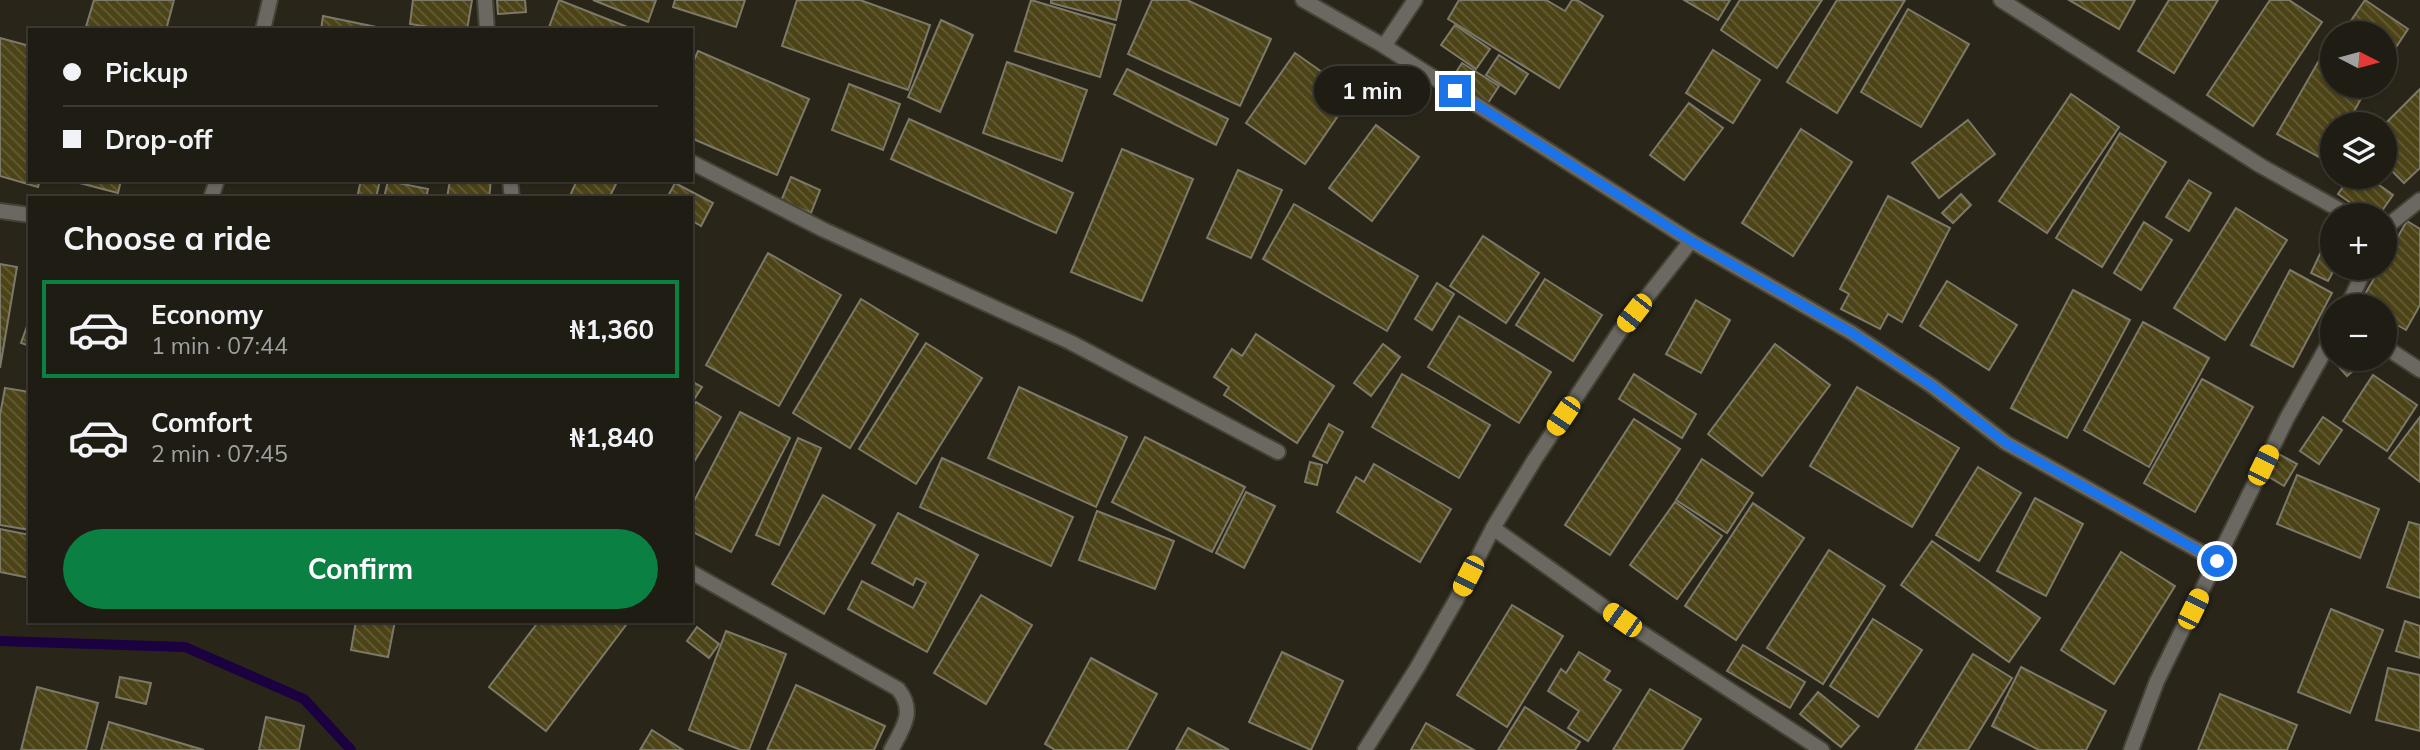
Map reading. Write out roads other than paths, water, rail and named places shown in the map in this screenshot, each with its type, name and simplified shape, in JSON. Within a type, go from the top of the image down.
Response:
[{"type":"street","points":[[263,28],[270,0]]},
{"type":"street","points":[[485,0],[487,28]]},
{"type":"street","points":[[1303,0],[1384,46],[1691,241],[1852,333],[1932,386],[2006,443],[2217,561]]},
{"type":"street","points":[[1384,46],[1415,0]]},
{"type":"street","points":[[2001,0],[2261,166],[2327,203]]},
{"type":"street","points":[[693,163],[824,230],[1070,342],[1278,452]]},
{"type":"street","points":[[2397,218],[2420,200]]},
{"type":"street","points":[[0,211],[28,215]]},
{"type":"street","points":[[1365,750],[1449,611],[1493,528],[1535,459],[1620,331],[1691,241]]},
{"type":"street","points":[[2397,355],[2420,370]]},
{"type":"street","points":[[2131,750],[2157,681],[2287,418],[2320,359]]},
{"type":"street","points":[[1493,528],[1622,620],[1822,750]]},
{"type":"street","points":[[693,573],[898,688],[905,697],[908,710],[891,750]]},
{"type":"waterway","points":[[0,641],[185,647],[304,699],[351,750]]}]
